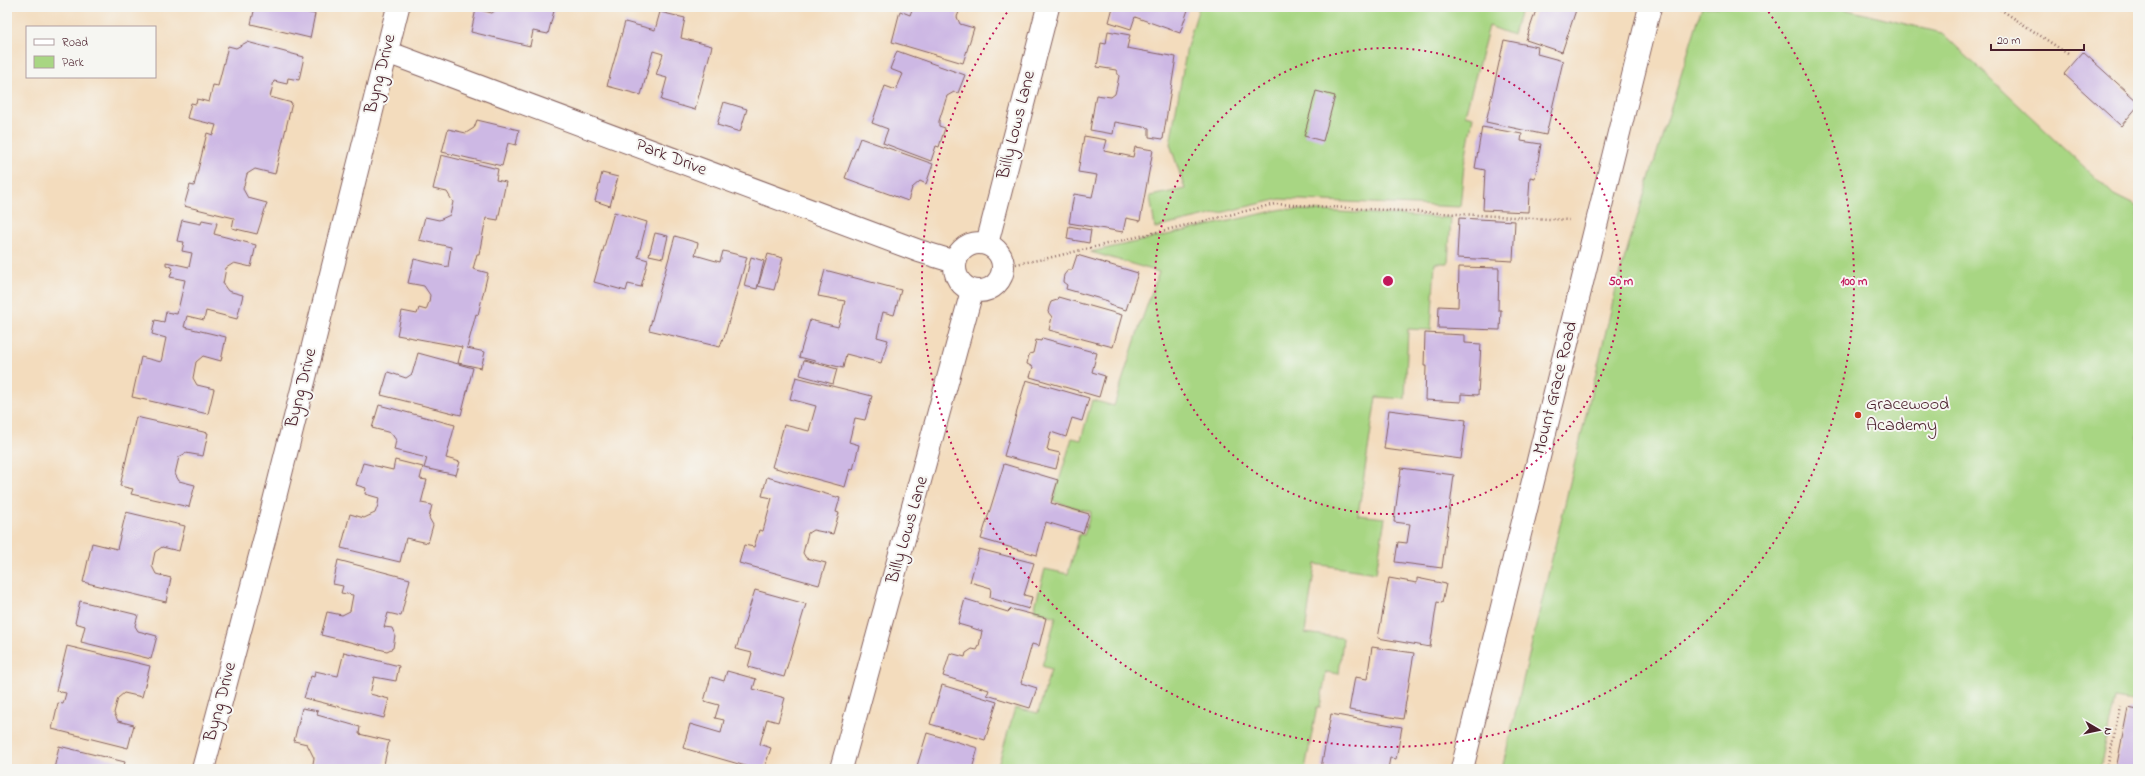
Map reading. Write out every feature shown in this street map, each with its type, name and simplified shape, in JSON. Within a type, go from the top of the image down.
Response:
[{"type":"street","name":"Byng Drive","points":[[203,769],[265,537],[398,7]]},
{"type":"street","name":"Billy Lows Lane","points":[[987,244],[1048,7]]},
{"type":"street","name":"Mount Grace Road","points":[[1462,769],[1650,7]]},
{"type":"street","name":"Park Drive","points":[[387,52],[919,251],[955,262]]},
{"type":"street","points":[[978,243],[987,244],[998,252],[1003,266],[999,282],[987,291],[972,291],[959,282],[954,269],[955,262],[963,248],[978,243]]},
{"type":"street","name":"Billy Lows Lane","points":[[841,769],[972,291]]},
{"type":"path","points":[[1997,7],[2068,54]]},
{"type":"path","points":[[1003,266],[1044,259],[1275,204],[1597,221]]},
{"type":"path","points":[[2107,769],[2120,706]]},
{"type":"green space","points":[[1199,7],[1522,7],[1513,35],[1489,26],[1465,115],[1473,117],[1464,165],[1460,207],[1280,199],[1155,228],[1150,196],[1185,189],[1170,144],[1187,47]]},
{"type":"green space","name":"Gracewood Academy","points":[[1702,7],[1836,7],[1942,33],[2114,195],[2138,207],[2138,702],[2115,698],[2100,769],[1502,769],[1619,276]]},
{"type":"green space","points":[[1283,209],[1451,218],[1448,263],[1435,263],[1431,330],[1408,329],[1405,399],[1376,397],[1358,515],[1385,518],[1376,573],[1315,564],[1305,633],[1343,638],[1339,674],[1326,672],[1320,707],[1317,707],[1305,769],[997,769],[1015,708],[1038,713],[1051,669],[1042,666],[1056,617],[1034,610],[1045,569],[1068,574],[1079,534],[1084,535],[1091,512],[1053,501],[1072,438],[1081,440],[1092,400],[1114,406],[1159,272],[1091,252]]},
{"type":"building","points":[[255,7],[296,7],[299,11],[315,14],[310,38],[251,24]]},
{"type":"building","points":[[500,7],[555,7],[548,34],[533,31],[530,46],[471,32],[476,9],[492,13]]},
{"type":"building","points":[[913,7],[961,7],[957,17],[960,24],[974,28],[963,63],[892,42],[900,11],[910,15]]},
{"type":"building","points":[[1113,7],[1189,7],[1180,33],[1135,17],[1131,29],[1109,22]]},
{"type":"building","points":[[1537,7],[1566,7],[1576,10],[1562,52],[1526,40]]},
{"type":"building","points":[[660,12],[685,18],[681,38],[712,46],[695,110],[661,100],[667,78],[656,75],[663,54],[653,51],[641,95],[607,86],[625,22],[655,30]]},
{"type":"building","points":[[1108,31],[1130,35],[1127,48],[1176,57],[1163,139],[1149,137],[1149,128],[1115,122],[1113,134],[1090,130],[1096,95],[1111,97],[1115,94],[1119,76],[1116,70],[1097,67],[1101,43],[1106,44]]},
{"type":"building","points":[[1504,40],[1538,47],[1537,54],[1563,61],[1546,135],[1486,122]]},
{"type":"building","points":[[247,42],[304,57],[299,80],[288,78],[287,84],[274,81],[270,97],[292,103],[275,174],[255,169],[247,174],[243,189],[248,198],[267,203],[257,234],[232,228],[234,218],[184,206],[190,185],[194,186],[207,133],[213,135],[216,125],[187,118],[191,103],[196,104],[197,99],[209,102],[213,85],[218,86],[228,46],[236,48]]},
{"type":"building","points":[[897,51],[965,75],[958,93],[954,92],[947,96],[939,121],[939,126],[945,128],[939,147],[936,146],[931,161],[883,143],[888,129],[872,123],[885,86],[896,90],[903,74],[890,69]]},
{"type":"building","points":[[2083,52],[2138,102],[2138,106],[2121,126],[2064,74]]},
{"type":"building","points":[[1316,91],[1335,96],[1323,141],[1304,136]]},
{"type":"building","points":[[724,102],[747,109],[740,132],[717,125]]},
{"type":"building","points":[[477,120],[519,130],[516,145],[508,143],[502,166],[442,152],[448,129],[466,133],[474,128]]},
{"type":"building","points":[[1482,127],[1522,134],[1521,141],[1541,144],[1535,178],[1530,177],[1528,212],[1483,210],[1485,170],[1475,168]]},
{"type":"building","points":[[1084,136],[1107,140],[1104,151],[1133,157],[1135,147],[1153,150],[1140,221],[1126,218],[1123,232],[1069,223],[1074,194],[1092,197],[1097,175],[1078,172]]},
{"type":"building","points":[[860,138],[933,164],[926,184],[920,181],[912,188],[908,201],[845,178]]},
{"type":"building","points":[[441,155],[498,169],[496,180],[506,182],[498,220],[486,218],[479,254],[477,254],[473,269],[488,273],[478,315],[476,314],[467,348],[485,352],[481,368],[458,363],[462,347],[397,335],[402,311],[417,314],[419,308],[426,310],[429,302],[430,295],[424,286],[408,283],[414,259],[448,267],[451,247],[419,240],[425,217],[439,220],[450,215],[453,202],[447,192],[433,189]]},
{"type":"building","points":[[602,173],[618,177],[610,206],[595,201]]},
{"type":"building","points":[[614,212],[647,222],[638,257],[648,260],[641,287],[628,284],[626,291],[594,282]]},
{"type":"building","points":[[1459,218],[1515,221],[1513,261],[1457,258]]},
{"type":"building","points":[[182,220],[201,224],[202,220],[217,223],[214,234],[256,245],[251,267],[234,263],[226,268],[223,284],[228,291],[243,295],[237,319],[206,311],[204,320],[187,316],[184,327],[226,337],[221,361],[203,356],[196,362],[193,378],[197,385],[214,389],[208,414],[132,397],[141,357],[161,362],[166,338],[152,334],[155,320],[164,322],[166,312],[177,314],[185,280],[170,277],[173,268],[166,265],[166,262],[189,267],[192,253],[182,251],[184,242],[177,241]]},
{"type":"building","points":[[1069,226],[1091,230],[1089,243],[1067,239]]},
{"type":"building","points":[[655,233],[668,236],[663,258],[649,255]]},
{"type":"building","points":[[675,236],[698,243],[695,255],[720,262],[723,251],[747,257],[724,338],[720,347],[649,330]]},
{"type":"building","points":[[768,254],[783,258],[774,290],[758,286]]},
{"type":"building","points":[[1077,255],[1138,273],[1126,310],[1109,305],[1108,301],[1066,289],[1067,285],[1063,282],[1064,275],[1068,270],[1072,270]]},
{"type":"building","points":[[751,257],[764,261],[757,289],[744,286]]},
{"type":"building","points":[[1459,267],[1499,268],[1498,310],[1501,310],[1500,330],[1438,328],[1439,306],[1458,307]]},
{"type":"building","points":[[825,270],[901,290],[894,315],[883,312],[877,337],[888,340],[881,363],[846,354],[843,368],[799,357],[810,320],[838,327],[845,301],[818,296]]},
{"type":"building","points":[[1058,297],[1122,315],[1113,347],[1049,330],[1052,317],[1048,312],[1049,307],[1051,302],[1057,300]]},
{"type":"building","points":[[1425,333],[1465,335],[1465,343],[1481,344],[1478,395],[1461,394],[1461,402],[1425,400]]},
{"type":"building","points":[[1042,338],[1097,353],[1092,372],[1105,376],[1099,397],[1030,377],[1033,367],[1027,364],[1029,354],[1033,353],[1036,340],[1041,341]]},
{"type":"building","points":[[418,353],[473,368],[461,415],[381,395],[388,372],[406,378],[412,374]]},
{"type":"building","points":[[804,360],[837,369],[833,384],[800,375]]},
{"type":"building","points":[[796,377],[872,396],[865,420],[855,418],[849,442],[859,445],[853,470],[850,469],[845,487],[772,467],[784,425],[809,431],[816,406],[790,399]]},
{"type":"building","points":[[1026,380],[1089,398],[1082,421],[1072,418],[1066,437],[1051,432],[1047,450],[1060,453],[1056,469],[1004,456]]},
{"type":"building","points":[[379,405],[455,425],[446,458],[460,462],[456,475],[424,468],[427,458],[394,450],[396,440],[391,433],[372,428]]},
{"type":"building","points":[[1389,410],[1466,420],[1461,459],[1384,449]]},
{"type":"building","points":[[136,417],[208,433],[203,456],[186,453],[179,457],[175,474],[179,481],[195,485],[189,507],[131,494],[133,489],[120,486]]},
{"type":"building","points":[[395,460],[423,467],[420,479],[427,480],[421,503],[432,505],[429,518],[433,525],[428,543],[406,538],[400,562],[341,548],[350,514],[364,518],[375,513],[378,505],[379,498],[365,494],[366,488],[356,485],[363,463],[393,470]]},
{"type":"building","points":[[1004,464],[1058,480],[1051,503],[1089,514],[1083,533],[1046,522],[1037,555],[981,539]]},
{"type":"building","points":[[1401,468],[1454,475],[1442,568],[1395,562],[1398,542],[1407,543],[1410,524],[1394,522]]},
{"type":"building","points":[[767,477],[840,498],[836,512],[839,513],[833,534],[813,530],[808,533],[803,553],[806,558],[826,563],[819,585],[739,563],[744,545],[754,547],[759,530],[763,531],[772,498],[762,496]]},
{"type":"building","points":[[126,512],[185,526],[179,551],[162,547],[155,552],[152,566],[156,574],[171,578],[166,602],[83,582],[92,543],[117,549]]},
{"type":"building","points":[[979,549],[1034,563],[1024,595],[1032,597],[1029,609],[990,598],[991,588],[970,582]]},
{"type":"building","points":[[338,560],[410,579],[401,616],[388,613],[384,627],[392,628],[395,635],[393,648],[387,651],[321,635],[327,612],[342,615],[350,611],[353,595],[341,593],[343,586],[333,584]]},
{"type":"building","points":[[1389,578],[1417,583],[1417,578],[1446,584],[1442,603],[1437,602],[1430,647],[1378,638]]},
{"type":"building","points":[[755,590],[806,604],[784,677],[748,667],[752,653],[736,649]]},
{"type":"building","points":[[965,599],[1008,612],[1011,609],[1046,618],[1039,646],[1032,644],[1021,683],[1037,688],[1030,708],[987,695],[989,690],[943,676],[950,653],[965,657],[966,653],[972,649],[977,650],[979,646],[982,631],[958,624]]},
{"type":"building","points":[[80,601],[138,615],[135,626],[138,631],[157,636],[151,659],[81,642],[85,626],[75,623]]},
{"type":"building","points":[[67,646],[150,666],[142,697],[124,693],[118,698],[114,713],[118,721],[134,725],[128,748],[52,729],[58,703],[63,704],[66,693],[56,691]]},
{"type":"building","points":[[1372,647],[1414,653],[1403,719],[1349,710],[1355,677],[1367,679]]},
{"type":"building","points":[[344,652],[399,666],[396,681],[374,677],[370,694],[389,699],[384,718],[304,698],[311,676],[314,677],[315,671],[338,676]]},
{"type":"building","points":[[727,671],[756,679],[753,689],[785,698],[778,722],[767,719],[760,744],[771,748],[764,769],[756,769],[683,748],[690,724],[721,733],[724,720],[715,718],[719,705],[704,701],[711,677],[724,681]]},
{"type":"building","points":[[942,685],[997,702],[985,740],[930,724]]},
{"type":"building","points":[[302,708],[318,711],[317,715],[360,727],[359,734],[389,741],[383,769],[312,769],[314,758],[307,744],[294,741]]},
{"type":"building","points":[[2128,708],[2138,710],[2138,769],[2116,769]]},
{"type":"building","points":[[1331,714],[1402,727],[1396,759],[1390,758],[1388,769],[1321,768]]},
{"type":"building","points":[[927,733],[978,748],[972,769],[926,769],[917,766]]},
{"type":"building","points":[[59,746],[125,762],[123,769],[54,769]]},
{"type":"place","name":"Gracewood Academy","points":[[1858,415]]}]
